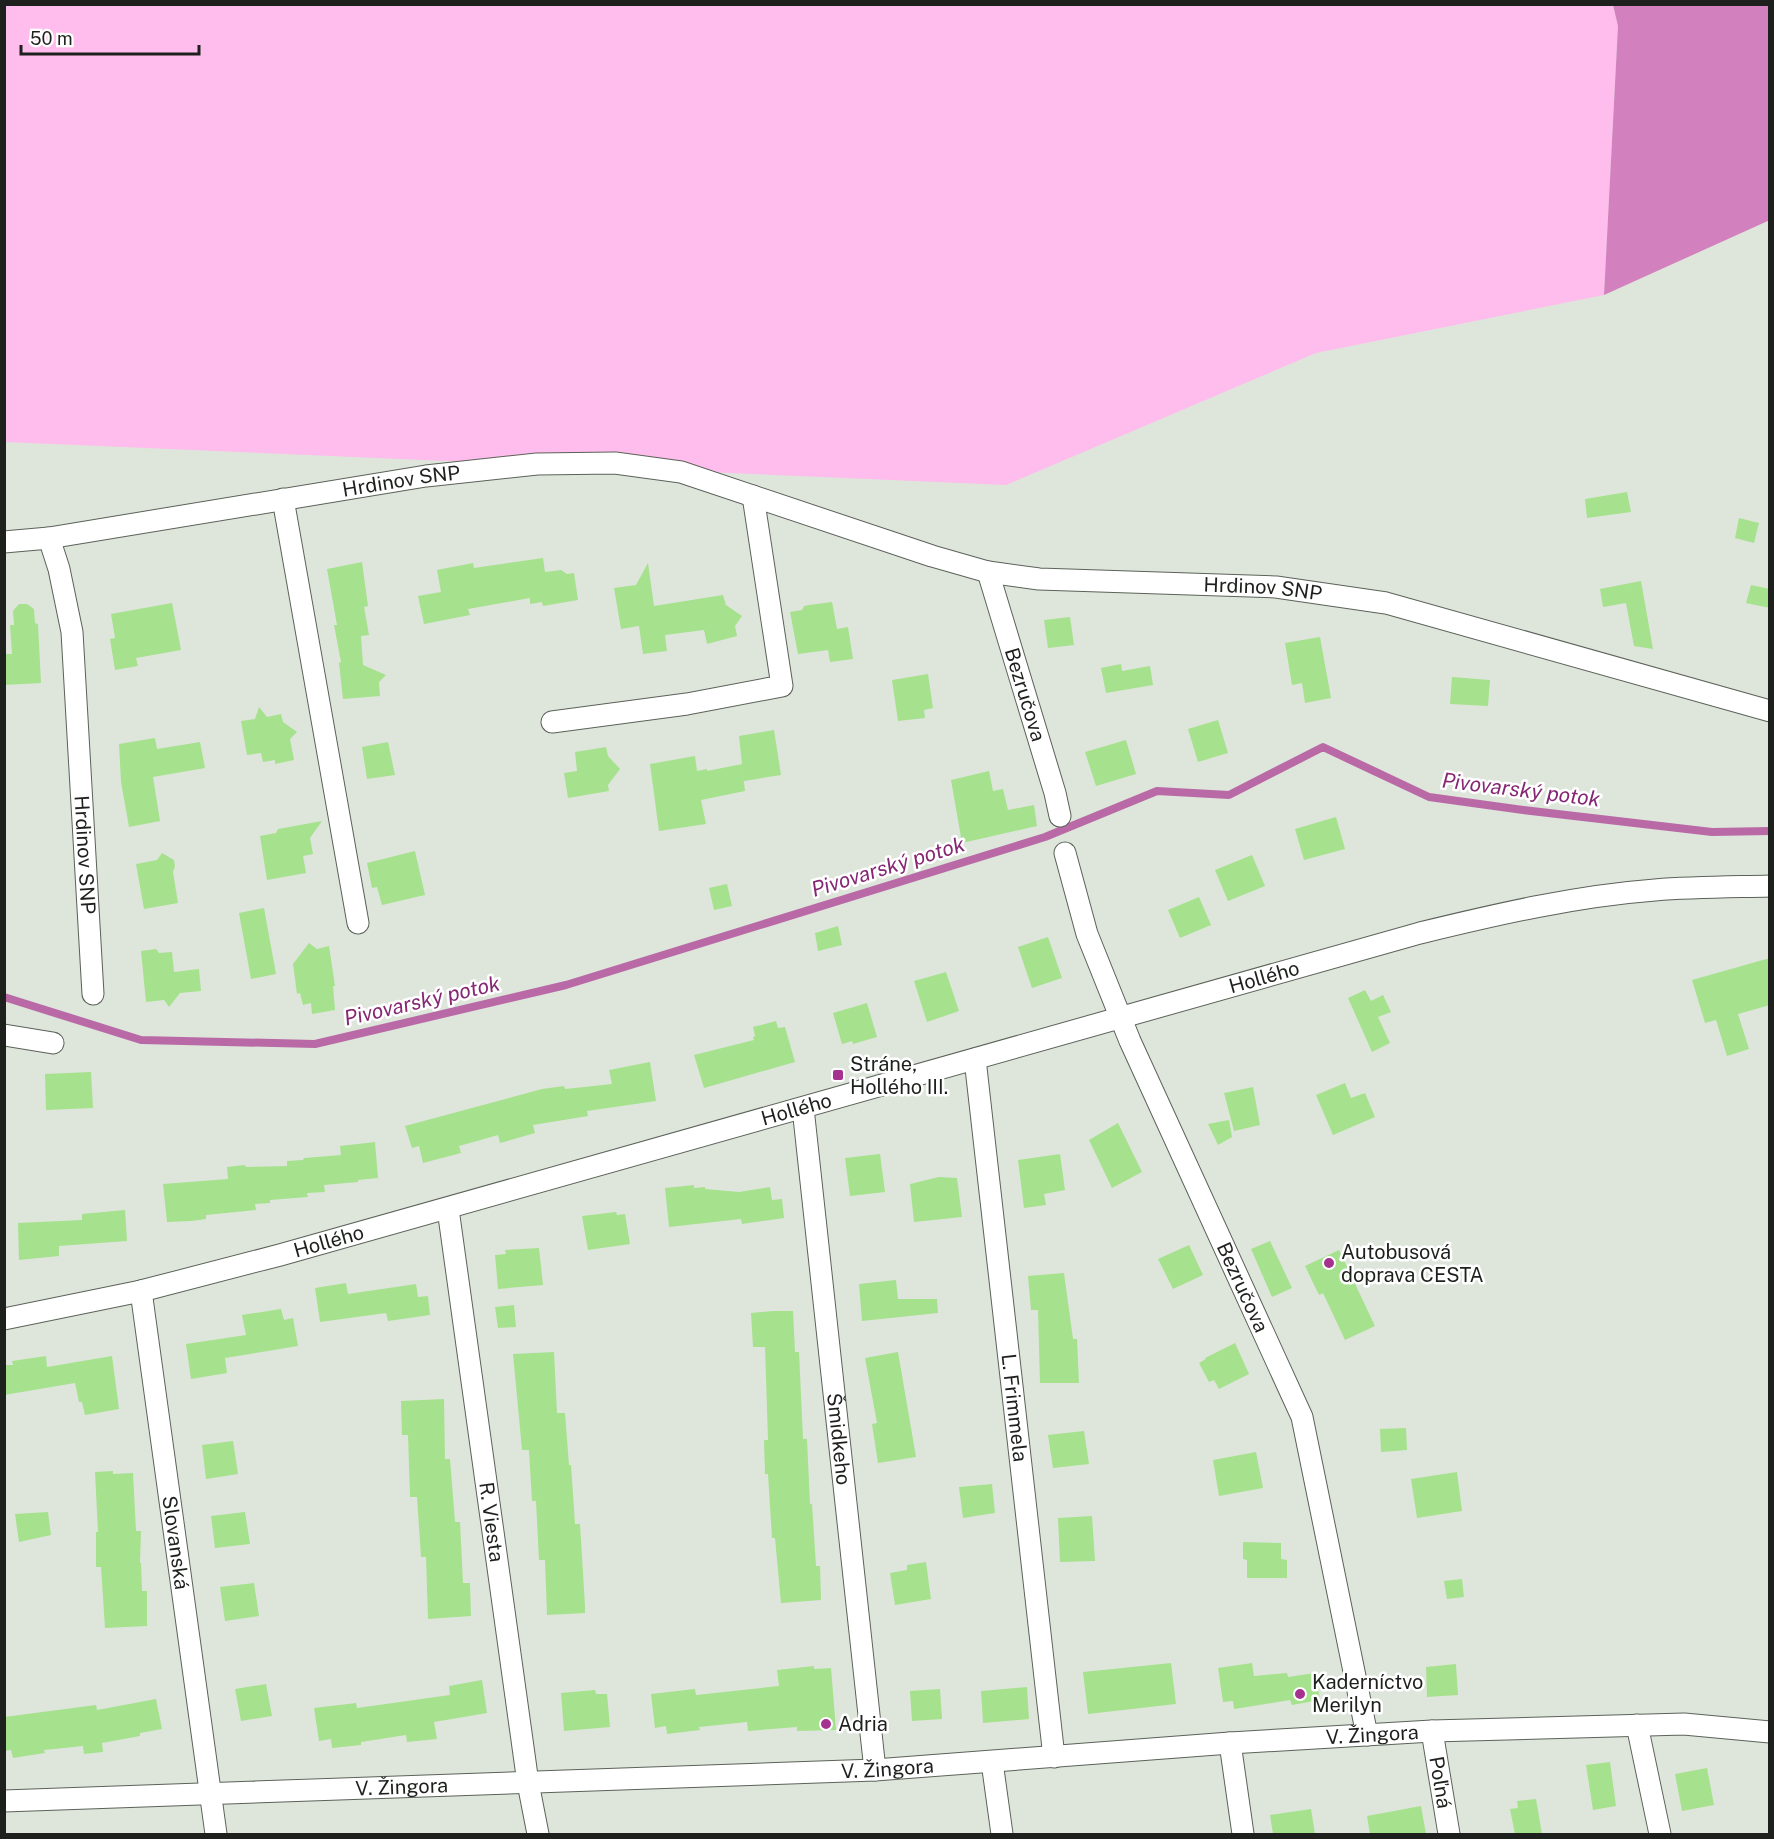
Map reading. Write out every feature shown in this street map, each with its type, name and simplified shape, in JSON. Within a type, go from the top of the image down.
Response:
[{"type":"street","name":"Hrdinov SNP","points":[[4,542],[49,538],[426,476],[537,464],[615,463],[681,472],[932,556],[988,572],[1039,579],[1276,587],[1386,603],[1770,711]]},
{"type":"street","points":[[552,722],[687,704],[782,686],[753,496]]},
{"type":"street","points":[[283,499],[358,923]]},
{"type":"street","name":"Hrdinov SNP","points":[[49,538],[59,569],[72,632],[93,994]]},
{"type":"street","name":"Bezručova","points":[[988,572],[1060,816]]},
{"type":"street","name":"Bezručova","points":[[1065,853],[1087,934],[1140,1062],[1302,1418],[1367,1735]]},
{"type":"street","name":"Hollého","points":[[4,1319],[141,1292],[448,1209],[1420,933],[1501,914],[1582,899],[1653,890],[1770,886]]},
{"type":"street","points":[[4,1035],[53,1042]]},
{"type":"street","name":"L. Frimmela","points":[[975,1059],[1054,1757]]},
{"type":"street","name":"Šmidkeho","points":[[803,1108],[875,1770]]},
{"type":"street","name":"R. Viesta","points":[[448,1209],[528,1783],[538,1834]]},
{"type":"street","name":"Slovanská","points":[[141,1292],[216,1834]]},
{"type":"street","name":"V. Žingora","points":[[4,1801],[875,1770],[1230,1743],[1432,1731],[1684,1724],[1770,1732]]},
{"type":"street","points":[[1637,1725],[1660,1834]]},
{"type":"street","name":"Poľná","points":[[1432,1731],[1449,1834]]},
{"type":"street","points":[[1230,1743],[1243,1834]]},
{"type":"street","points":[[992,1762],[1002,1834]]},
{"type":"shaded area","points":[[5,5],[1613,5],[1618,26],[1604,295],[1316,353],[1006,485],[5,442]]},
{"type":"shaded area","points":[[1613,5],[1769,5],[1770,220],[1604,295],[1618,26]]},
{"type":"building","points":[[1627,492],[1631,512],[1587,518],[1585,499]]},
{"type":"building","points":[[1739,518],[1759,523],[1754,543],[1735,538]]},
{"type":"building","points":[[543,558],[545,572],[561,570],[567,574],[574,573],[578,600],[543,606],[542,602],[530,604],[530,598],[468,609],[470,615],[424,624],[418,596],[441,592],[437,570],[473,563],[474,568]]},
{"type":"building","points":[[362,562],[368,606],[364,607],[369,635],[361,636],[363,665],[386,675],[379,682],[380,696],[343,699],[339,663],[341,662],[334,625],[337,625],[327,569]]},
{"type":"building","points":[[648,563],[654,606],[723,595],[726,605],[742,616],[735,626],[737,636],[707,644],[704,630],[665,635],[667,651],[643,654],[639,626],[621,629],[614,588],[636,585]]},
{"type":"building","points":[[1641,581],[1653,649],[1634,646],[1626,603],[1603,607],[1600,589]]},
{"type":"building","points":[[1751,585],[1770,589],[1770,608],[1746,603]]},
{"type":"building","points":[[832,602],[837,629],[848,627],[853,659],[830,662],[828,650],[798,654],[790,612],[802,610],[804,606]]},
{"type":"building","points":[[172,603],[181,650],[136,658],[138,666],[115,670],[110,639],[115,638],[111,614]]},
{"type":"building","points":[[19,604],[27,604],[34,609],[35,623],[38,624],[41,683],[4,685],[4,654],[12,654],[10,625],[14,625],[13,611]]},
{"type":"building","points":[[1070,617],[1074,645],[1048,648],[1044,620]]},
{"type":"building","points":[[1320,637],[1331,698],[1305,703],[1302,683],[1292,685],[1285,643]]},
{"type":"building","points":[[1121,664],[1122,671],[1150,666],[1153,685],[1106,693],[1101,668]]},
{"type":"building","points":[[928,674],[933,708],[924,710],[925,718],[898,721],[892,680]]},
{"type":"building","points":[[1452,677],[1490,680],[1488,706],[1450,704]]},
{"type":"building","points":[[259,707],[267,717],[281,714],[283,722],[297,732],[290,739],[294,760],[275,764],[275,760],[263,762],[261,753],[247,755],[241,721],[255,719]]},
{"type":"building","points":[[1218,720],[1228,753],[1198,762],[1188,729]]},
{"type":"building","points":[[774,730],[781,775],[744,781],[742,765],[745,791],[701,800],[706,824],[659,831],[650,764],[695,756],[697,771],[742,764],[739,736]]},
{"type":"building","points":[[155,738],[157,749],[200,742],[205,768],[153,777],[160,821],[129,827],[121,782],[119,744]]},
{"type":"building","points":[[1126,740],[1136,774],[1096,786],[1085,752]]},
{"type":"building","points":[[388,742],[395,775],[367,779],[362,747]]},
{"type":"building","points":[[606,747],[608,756],[620,769],[608,785],[609,791],[568,798],[564,773],[577,771],[575,752]]},
{"type":"building","points":[[989,771],[993,791],[1003,789],[1008,810],[1034,805],[1037,826],[962,843],[951,780]]},
{"type":"building","points":[[1336,817],[1345,849],[1304,860],[1295,829]]},
{"type":"building","points":[[322,821],[310,838],[313,854],[303,856],[306,873],[267,880],[260,836],[276,833],[278,829]]},
{"type":"building","points":[[415,851],[425,895],[382,905],[377,887],[372,888],[367,863]]},
{"type":"building","points":[[162,853],[174,860],[173,872],[178,903],[144,909],[136,864],[157,860]]},
{"type":"building","points":[[1252,855],[1265,886],[1228,901],[1215,870]]},
{"type":"building","points":[[727,884],[732,906],[714,910],[709,888]]},
{"type":"building","points":[[1199,897],[1211,925],[1180,938],[1168,910]]},
{"type":"building","points":[[264,908],[276,974],[251,979],[239,913]]},
{"type":"building","points":[[838,926],[842,945],[818,951],[815,933]]},
{"type":"building","points":[[1048,937],[1062,978],[1032,988],[1018,947]]},
{"type":"building","points":[[309,943],[317,949],[329,946],[335,986],[333,986],[335,1010],[312,1014],[311,1003],[303,1005],[300,993],[297,994],[293,964]]},
{"type":"building","points":[[156,949],[159,953],[172,952],[174,972],[199,969],[201,991],[180,993],[169,1007],[164,1000],[146,1002],[141,951]]},
{"type":"building","points":[[1770,958],[1770,1005],[1738,1014],[1749,1049],[1727,1056],[1716,1020],[1705,1023],[1692,980]]},
{"type":"building","points":[[946,972],[959,1011],[927,1022],[914,981]]},
{"type":"building","points":[[1365,990],[1371,1001],[1383,995],[1391,1012],[1378,1017],[1390,1043],[1372,1052],[1348,998]]},
{"type":"building","points":[[867,1003],[877,1037],[853,1044],[852,1041],[842,1044],[833,1013]]},
{"type":"building","points":[[776,1021],[778,1028],[785,1027],[795,1062],[704,1088],[694,1055],[754,1040],[753,1027]]},
{"type":"building","points":[[650,1062],[656,1101],[587,1111],[588,1116],[533,1125],[535,1133],[500,1143],[498,1135],[459,1146],[461,1153],[423,1163],[419,1146],[412,1148],[405,1126],[542,1089],[612,1084],[609,1070]]},
{"type":"building","points":[[91,1072],[93,1108],[46,1110],[45,1074]]},
{"type":"building","points":[[1345,1083],[1351,1098],[1365,1093],[1375,1117],[1333,1135],[1316,1095]]},
{"type":"building","points":[[1253,1087],[1260,1125],[1234,1131],[1224,1093]]},
{"type":"building","points":[[1229,1120],[1232,1137],[1218,1145],[1208,1124]]},
{"type":"building","points":[[1118,1123],[1142,1172],[1112,1188],[1089,1140]]},
{"type":"building","points":[[375,1142],[378,1178],[324,1185],[325,1192],[307,1193],[308,1197],[270,1200],[270,1203],[255,1204],[256,1210],[206,1215],[206,1219],[167,1222],[163,1184],[228,1179],[227,1167],[287,1166],[287,1161],[341,1155],[340,1146]]},
{"type":"building","points":[[880,1154],[885,1192],[850,1196],[845,1158]]},
{"type":"building","points":[[1060,1154],[1065,1190],[1044,1194],[1046,1205],[1024,1208],[1018,1160]]},
{"type":"building","points":[[939,1177],[957,1178],[962,1217],[914,1222],[910,1184]]},
{"type":"building","points":[[694,1185],[694,1188],[705,1187],[705,1189],[739,1192],[770,1187],[772,1200],[782,1199],[784,1218],[742,1224],[741,1219],[669,1227],[665,1188]]},
{"type":"building","points":[[125,1210],[127,1241],[59,1246],[59,1256],[19,1260],[18,1223],[82,1220],[82,1214]]},
{"type":"building","points":[[616,1212],[617,1215],[625,1214],[630,1244],[588,1250],[582,1216]]},
{"type":"building","points":[[1270,1241],[1292,1288],[1272,1297],[1251,1249]]},
{"type":"building","points":[[1189,1245],[1203,1275],[1173,1289],[1158,1259]]},
{"type":"building","points":[[539,1248],[543,1285],[498,1289],[495,1255],[506,1254],[505,1250]]},
{"type":"building","points":[[1339,1250],[1375,1326],[1345,1340],[1323,1293],[1319,1295],[1305,1266]]},
{"type":"building","points":[[1064,1273],[1073,1339],[1077,1339],[1079,1383],[1040,1383],[1038,1310],[1031,1310],[1028,1276]]},
{"type":"building","points":[[896,1280],[898,1299],[937,1299],[938,1313],[862,1321],[859,1284]]},
{"type":"building","points":[[346,1283],[348,1294],[416,1284],[418,1297],[428,1296],[430,1315],[388,1321],[386,1313],[320,1322],[315,1288]]},
{"type":"building","points":[[514,1305],[516,1327],[498,1328],[495,1307]]},
{"type":"building","points":[[281,1309],[284,1320],[293,1318],[298,1346],[225,1358],[227,1373],[191,1379],[186,1344],[246,1335],[242,1315]]},
{"type":"building","points":[[793,1311],[795,1352],[799,1352],[803,1439],[807,1439],[810,1504],[812,1504],[816,1566],[820,1566],[821,1600],[781,1603],[775,1538],[772,1538],[768,1474],[765,1474],[764,1440],[768,1440],[765,1347],[753,1347],[751,1313]]},
{"type":"building","points":[[1235,1343],[1249,1374],[1219,1389],[1214,1380],[1209,1382],[1199,1363]]},
{"type":"building","points":[[554,1352],[557,1413],[565,1413],[575,1524],[580,1524],[585,1613],[547,1615],[545,1560],[539,1560],[536,1501],[532,1501],[529,1450],[522,1450],[513,1354]]},
{"type":"building","points":[[898,1352],[916,1457],[878,1463],[872,1424],[877,1423],[865,1358]]},
{"type":"building","points":[[46,1356],[47,1367],[112,1356],[119,1409],[85,1415],[82,1402],[79,1402],[75,1383],[4,1395],[4,1365],[13,1365],[12,1361]]},
{"type":"building","points":[[444,1399],[445,1459],[450,1459],[455,1522],[460,1522],[463,1583],[470,1583],[471,1616],[428,1619],[426,1557],[421,1557],[417,1497],[410,1497],[408,1435],[402,1435],[401,1401]]},
{"type":"building","points":[[1406,1428],[1407,1450],[1381,1452],[1380,1429]]},
{"type":"building","points":[[1084,1431],[1089,1464],[1053,1468],[1048,1435]]},
{"type":"building","points":[[233,1441],[238,1474],[206,1479],[202,1445]]},
{"type":"building","points":[[1256,1452],[1263,1488],[1219,1496],[1213,1460]]},
{"type":"building","points":[[113,1471],[113,1474],[133,1473],[136,1531],[141,1531],[142,1591],[147,1591],[147,1626],[105,1628],[101,1567],[96,1567],[96,1532],[98,1532],[95,1472]]},
{"type":"building","points":[[1457,1472],[1462,1511],[1417,1518],[1411,1479]]},
{"type":"building","points":[[992,1484],[995,1513],[963,1518],[959,1487]]},
{"type":"building","points":[[48,1512],[51,1535],[19,1542],[15,1514]]},
{"type":"building","points":[[245,1512],[250,1544],[215,1548],[211,1516]]},
{"type":"building","points":[[1092,1516],[1095,1561],[1060,1562],[1058,1518]]},
{"type":"building","points":[[1243,1542],[1281,1543],[1281,1559],[1287,1560],[1287,1578],[1247,1578],[1247,1560],[1243,1559]]},
{"type":"building","points":[[926,1562],[931,1599],[895,1605],[890,1573],[907,1570],[907,1565]]},
{"type":"building","points":[[1462,1579],[1464,1597],[1447,1599],[1444,1581]]},
{"type":"building","points":[[254,1583],[259,1616],[225,1621],[220,1587]]},
{"type":"building","points":[[1171,1663],[1176,1704],[1088,1714],[1083,1672]]},
{"type":"building","points":[[1252,1663],[1254,1676],[1287,1673],[1288,1677],[1315,1673],[1320,1700],[1292,1705],[1290,1700],[1234,1709],[1233,1701],[1223,1702],[1218,1668]]},
{"type":"building","points":[[1456,1664],[1458,1695],[1427,1697],[1426,1667]]},
{"type":"building","points":[[814,1666],[814,1669],[831,1668],[836,1730],[797,1731],[797,1727],[748,1731],[747,1722],[699,1727],[700,1730],[667,1734],[666,1726],[655,1728],[651,1694],[695,1689],[696,1695],[779,1686],[777,1670]]},
{"type":"building","points":[[482,1680],[487,1713],[434,1722],[437,1739],[407,1742],[406,1735],[361,1742],[361,1745],[332,1748],[331,1739],[319,1741],[314,1708],[356,1703],[357,1708],[450,1695],[449,1686]]},
{"type":"building","points":[[266,1684],[272,1716],[241,1721],[235,1689]]},
{"type":"building","points":[[1027,1687],[1029,1719],[983,1723],[981,1691]]},
{"type":"building","points":[[940,1689],[942,1719],[912,1721],[910,1691]]},
{"type":"building","points":[[595,1690],[596,1694],[607,1694],[610,1727],[564,1731],[561,1693]]},
{"type":"building","points":[[156,1699],[162,1729],[140,1733],[140,1736],[102,1743],[103,1752],[84,1754],[83,1746],[44,1750],[45,1753],[13,1758],[11,1750],[4,1751],[4,1717],[96,1705],[97,1710]]},
{"type":"building","points":[[1610,1762],[1616,1806],[1593,1810],[1586,1765]]},
{"type":"building","points":[[1707,1768],[1714,1805],[1682,1811],[1675,1774]]},
{"type":"building","points":[[1536,1799],[1542,1834],[1515,1834],[1510,1809],[1518,1808],[1517,1801]]},
{"type":"building","points":[[1421,1806],[1426,1834],[1370,1834],[1367,1816]]},
{"type":"building","points":[[1311,1809],[1315,1834],[1273,1834],[1270,1815]]},
{"type":"waterway","name":"Pivovarský potok","points":[[4,997],[141,1040],[315,1044],[566,985],[1045,837],[1157,791],[1229,795],[1323,747],[1429,797],[1712,832],[1770,831]]},
{"type":"place","name":"Stráne, Hollého III.","points":[[838,1075]]},
{"type":"place","name":"Autobusová doprava CESTA","points":[[1329,1263]]},
{"type":"place","name":"Kaderníctvo Merilyn","points":[[1300,1694]]},
{"type":"place","name":"Adria","points":[[826,1724]]}]
